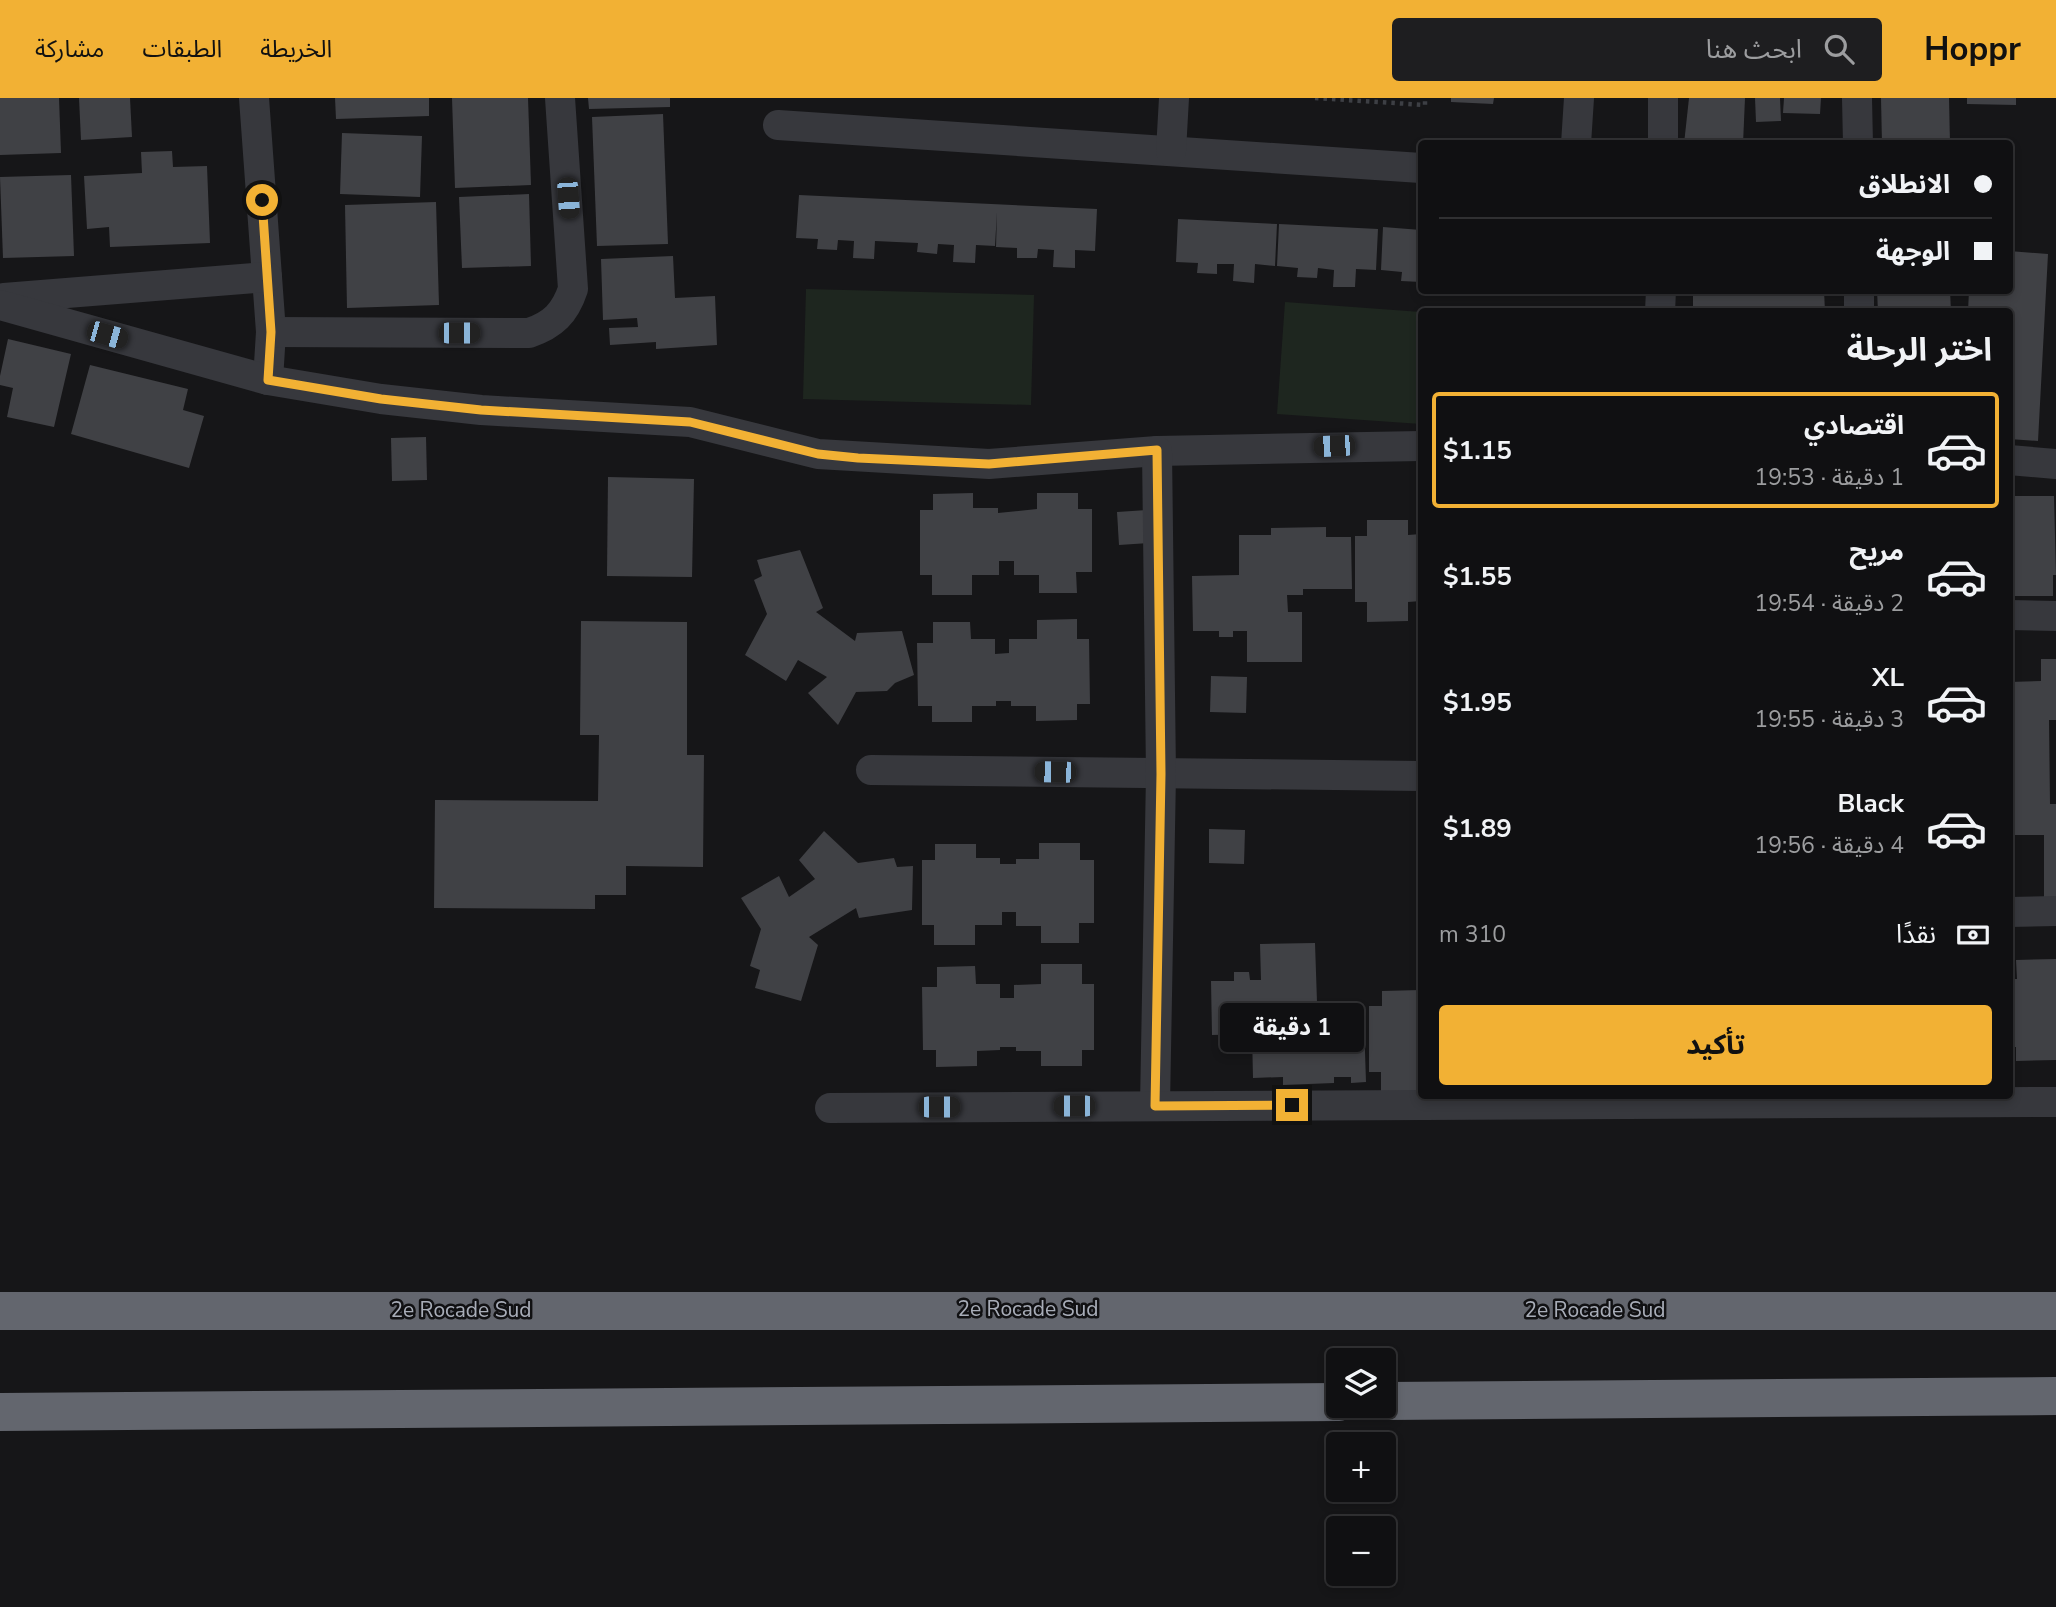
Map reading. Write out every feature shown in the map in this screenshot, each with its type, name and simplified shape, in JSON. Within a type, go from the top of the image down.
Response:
[{"type":"highway","name":"2e Rocade Sud","points":[[0,1311],[2056,1311]]},
{"type":"highway","points":[[1396,1401],[2056,1396]]},
{"type":"highway","points":[[0,1412],[1326,1402]]},
{"type":"street","points":[[254,98],[271,332],[268,380]]},
{"type":"street","points":[[271,332],[529,333],[558,318],[568,304],[573,289],[560,98]]},
{"type":"street","points":[[1171,151],[1174,98]]},
{"type":"street","points":[[1576,140],[1579,98]]},
{"type":"street","points":[[1663,98],[1663,140]]},
{"type":"street","points":[[1857,98],[1857,140]]},
{"type":"street","points":[[778,125],[1418,168]]},
{"type":"street","points":[[0,298],[267,277]]},
{"type":"street","points":[[0,305],[268,380],[381,399],[468,408],[690,422],[818,454],[858,458],[989,464],[1157,450],[1418,446]]},
{"type":"street","points":[[1155,1106],[1161,774],[1157,450]]},
{"type":"street","points":[[2013,460],[2056,464]]},
{"type":"street","points":[[2013,615],[2056,616]]},
{"type":"street","points":[[871,769],[1418,776]]},
{"type":"street","points":[[2013,912],[2056,911]]},
{"type":"street","points":[[830,1108],[2056,1102]]},
{"type":"path","points":[[1315,98],[1424,105]]},
{"type":"path","points":[[1418,98],[1424,105]]},
{"type":"path","points":[[1424,105],[1425,98]]},
{"type":"shaded area","points":[[806,289],[1034,295],[1031,405],[803,399]]},
{"type":"shaded area","points":[[1285,302],[1418,312],[1418,424],[1277,414]]},
{"type":"building","points":[[0,98],[59,98],[61,153],[0,155]]},
{"type":"building","points":[[79,98],[130,98],[132,137],[81,140]]},
{"type":"building","points":[[335,98],[429,98],[429,116],[336,119]]},
{"type":"building","points":[[452,98],[528,98],[531,185],[455,188]]},
{"type":"building","points":[[588,98],[670,98],[670,107],[589,109]]},
{"type":"building","points":[[1451,98],[1494,98],[1493,104],[1451,102]]},
{"type":"building","points":[[1689,98],[1745,98],[1743,140],[1684,140]]},
{"type":"building","points":[[1755,98],[1780,98],[1781,121],[1756,122]]},
{"type":"building","points":[[1784,98],[1821,98],[1820,114],[1783,113]]},
{"type":"building","points":[[1881,98],[1949,98],[1950,140],[1882,140]]},
{"type":"building","points":[[1967,98],[2016,98],[2016,105],[1967,104]]},
{"type":"building","points":[[663,114],[668,244],[597,246],[592,117]]},
{"type":"building","points":[[342,133],[422,136],[420,197],[340,194]]},
{"type":"building","points":[[172,151],[173,167],[207,166],[210,243],[110,247],[109,227],[87,229],[84,176],[142,173],[141,152]]},
{"type":"building","points":[[71,175],[74,256],[3,258],[0,177]]},
{"type":"building","points":[[529,194],[531,266],[462,268],[459,197]]},
{"type":"building","points":[[799,195],[1097,209],[1095,251],[1075,250],[1075,268],[1053,267],[1054,250],[1038,249],[1037,258],[1017,258],[1017,248],[996,247],[997,212],[995,246],[976,245],[975,263],[953,262],[954,245],[938,244],[937,254],[917,252],[918,243],[875,241],[874,259],[853,258],[854,241],[838,240],[837,250],[817,249],[818,239],[796,238]]},
{"type":"building","points":[[436,202],[439,305],[347,308],[345,205]]},
{"type":"building","points":[[1178,219],[1277,224],[1275,266],[1255,264],[1254,283],[1233,281],[1234,264],[1217,264],[1217,274],[1197,273],[1198,263],[1176,262]]},
{"type":"building","points":[[1279,224],[1378,229],[1376,270],[1356,269],[1355,287],[1333,287],[1334,270],[1318,268],[1317,278],[1297,277],[1298,268],[1277,266]]},
{"type":"building","points":[[1383,227],[1418,230],[1418,282],[1401,281],[1402,272],[1381,270]]},
{"type":"building","points":[[2013,251],[2048,254],[2038,441],[2013,439],[2013,308],[1968,308],[1969,294],[2013,294]]},
{"type":"building","points":[[673,256],[675,298],[715,296],[717,345],[656,349],[656,342],[610,345],[609,328],[638,327],[637,318],[603,320],[601,259]]},
{"type":"building","points":[[1693,294],[1824,294],[1825,308],[1693,308]]},
{"type":"building","points":[[1877,294],[1950,294],[1951,308],[1878,308]]},
{"type":"building","points":[[8,339],[71,354],[54,427],[7,417],[13,388],[0,385],[0,376]]},
{"type":"building","points":[[90,365],[188,389],[183,410],[204,416],[189,468],[71,434]]},
{"type":"building","points":[[426,437],[427,480],[392,481],[391,438]]},
{"type":"building","points":[[608,477],[694,479],[692,577],[607,576]]},
{"type":"building","points":[[973,493],[973,508],[998,508],[998,513],[1037,509],[1037,493],[1078,493],[1078,509],[1092,509],[1092,572],[1076,572],[1077,593],[1039,593],[1039,575],[1014,575],[1014,561],[999,561],[999,575],[972,575],[972,595],[932,595],[932,575],[920,575],[920,510],[933,510],[933,494]]},
{"type":"building","points":[[2013,496],[2054,496],[2056,575],[2053,575],[2053,596],[2015,596]]},
{"type":"building","points":[[1147,510],[1149,543],[1119,545],[1117,512]]},
{"type":"building","points":[[1367,520],[1408,520],[1408,535],[1418,534],[1418,601],[1408,602],[1408,621],[1367,622],[1367,602],[1355,602],[1355,536],[1367,536]]},
{"type":"building","points":[[1326,527],[1326,537],[1351,537],[1352,589],[1303,589],[1303,595],[1287,595],[1288,612],[1302,612],[1302,662],[1247,662],[1247,631],[1233,631],[1233,637],[1219,637],[1219,631],[1193,631],[1192,576],[1239,575],[1239,535],[1271,535],[1271,528]]},
{"type":"building","points":[[800,550],[823,608],[816,612],[855,641],[857,633],[902,631],[914,675],[895,683],[887,691],[856,692],[838,725],[808,693],[827,677],[798,660],[786,681],[745,655],[767,614],[754,580],[762,576],[757,560]]},
{"type":"building","points":[[1077,619],[1077,639],[1089,639],[1090,704],[1077,704],[1077,720],[1036,721],[1036,706],[1011,706],[1011,701],[996,701],[996,706],[972,706],[972,722],[932,722],[932,706],[918,706],[917,643],[933,643],[933,622],[970,622],[971,639],[995,639],[995,654],[1009,653],[1009,639],[1037,639],[1037,620]]},
{"type":"building","points":[[581,621],[687,622],[687,755],[704,755],[703,867],[626,866],[626,895],[595,895],[595,909],[434,908],[435,800],[598,801],[599,735],[580,735]]},
{"type":"building","points":[[2041,659],[2056,659],[2056,720],[2049,720],[2050,804],[2056,804],[2056,901],[2044,901],[2044,835],[2013,835],[2013,682],[2041,681]]},
{"type":"building","points":[[1211,676],[1247,677],[1246,713],[1210,712]]},
{"type":"building","points":[[1209,829],[1245,830],[1244,864],[1209,863]]},
{"type":"building","points":[[824,831],[858,863],[894,858],[897,867],[913,866],[912,910],[859,918],[856,908],[809,937],[818,945],[801,1001],[755,988],[760,970],[750,966],[761,929],[741,898],[779,876],[789,897],[815,879],[799,860]]},
{"type":"building","points":[[1039,843],[1080,843],[1080,860],[1094,860],[1094,923],[1079,923],[1079,943],[1041,943],[1041,926],[1016,926],[1016,912],[1002,912],[1002,925],[975,925],[975,945],[934,945],[934,925],[922,925],[922,860],[935,860],[935,844],[976,844],[976,858],[1000,858],[1000,864],[1016,864],[1016,859],[1039,859]]},
{"type":"building","points":[[1315,943],[1317,1002],[1302,1003],[1302,1017],[1316,1016],[1316,1023],[1364,1022],[1366,1082],[1351,1083],[1351,1077],[1334,1077],[1334,1083],[1283,1085],[1283,1077],[1253,1078],[1252,1034],[1212,1035],[1211,981],[1234,981],[1234,972],[1249,972],[1250,980],[1261,980],[1260,944]]},
{"type":"building","points":[[2056,959],[2056,1060],[2016,1061],[2016,1047],[2013,1047],[2013,979],[2017,979],[2016,960]]},
{"type":"building","points":[[1041,964],[1082,964],[1082,984],[1094,984],[1094,1050],[1082,1050],[1082,1066],[1041,1066],[1041,1051],[1016,1051],[1016,1047],[1000,1047],[1000,1050],[977,1051],[977,1066],[936,1067],[936,1050],[923,1050],[922,987],[937,987],[937,967],[975,966],[976,984],[1000,984],[1000,998],[1014,998],[1014,985],[1041,984]]},
{"type":"building","points":[[1418,990],[1418,1091],[1381,1092],[1381,1072],[1369,1072],[1369,1006],[1382,1006],[1382,991]]},
{"type":"route","points":[[262,200],[271,332],[268,380],[381,399],[481,410],[642,417],[690,422],[818,454],[858,458],[989,464],[1157,450],[1161,774],[1155,1106],[1292,1105]]}]
